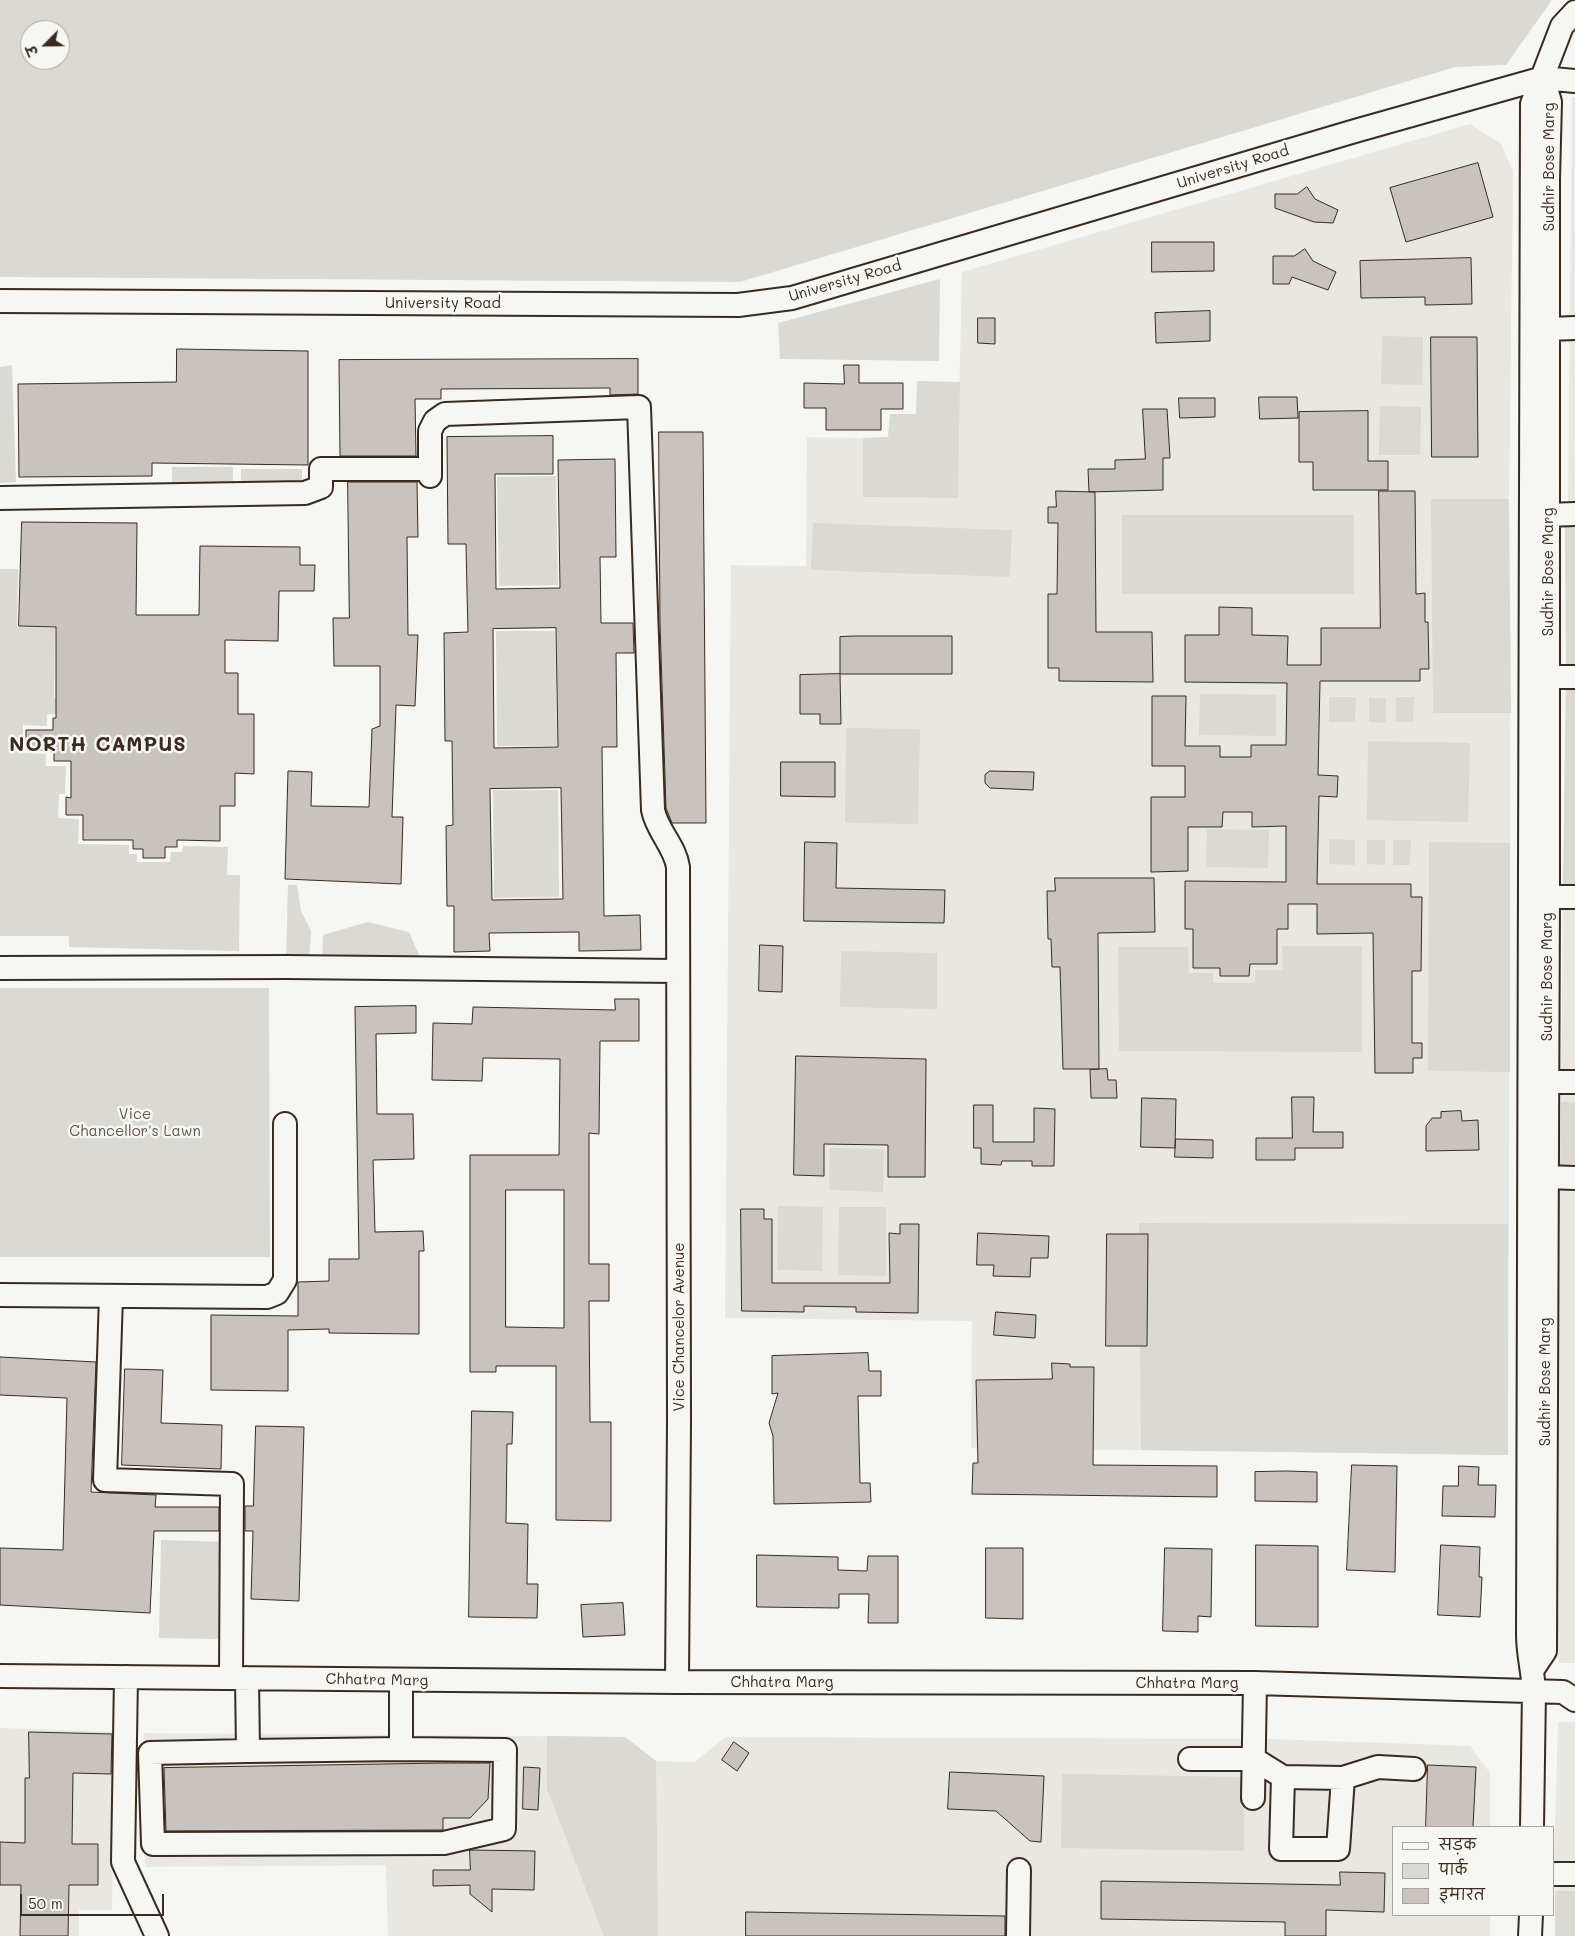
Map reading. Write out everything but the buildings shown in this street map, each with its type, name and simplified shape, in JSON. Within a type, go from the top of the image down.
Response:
[{"type":"street","points":[[1575,12],[1562,26],[1543,78],[1575,81]]},
{"type":"street","name":"University Road","points":[[0,301],[738,305],[792,298],[1355,131],[1543,78]]},
{"type":"street","name":"Sudhir Bose Marg","points":[[1533,1669],[1545,1651],[1546,1177],[1561,1082],[1548,897],[1548,179],[1550,102],[1543,78]]},
{"type":"street","name":"Sudhir Bose Marg","points":[[1532,1826],[1534,1692],[1533,1669],[1528,1651],[1532,104],[1543,78]]},
{"type":"street","points":[[1549,329],[1575,328]]},
{"type":"street","name":"Vice Chancelor Avenue","points":[[0,498],[305,492],[321,487],[321,469],[430,473],[430,431],[435,421],[445,414],[638,407],[653,810],[656,823],[676,857],[678,867],[677,1682]]},
{"type":"street","points":[[1548,515],[1575,514]]},
{"type":"street","points":[[1548,677],[1575,677]]},
{"type":"street","points":[[1548,897],[1575,897]]},
{"type":"street","points":[[0,968],[677,971]]},
{"type":"street","points":[[0,1296],[267,1298],[277,1293],[285,1280],[286,1124]]},
{"type":"street","points":[[1546,1177],[1575,1178]]},
{"type":"street","points":[[111,1296],[105,1480],[232,1484],[239,1678],[248,1751]]},
{"type":"street","name":"Chhatra Marg","points":[[0,1676],[677,1682],[1255,1683],[1571,1693]]},
{"type":"street","points":[[126,1677],[123,1862],[157,1936]]},
{"type":"street","points":[[401,1680],[401,1749]]},
{"type":"street","points":[[1253,1798],[1255,1683]]},
{"type":"street","points":[[401,1749],[505,1750],[504,1829],[444,1843],[153,1844],[150,1753],[401,1749]]},
{"type":"street","points":[[1190,1759],[1254,1759],[1282,1777],[1343,1778],[1378,1767],[1414,1769]]},
{"type":"street","points":[[1282,1777],[1281,1849],[1338,1849],[1343,1778]]},
{"type":"street","points":[[1018,1936],[1019,1870]]},
{"type":"street","points":[[1555,1874],[1575,1874]]},
{"type":"street","points":[[1530,1916],[1530,1936]]},
{"type":"shaded area","points":[[1572,97],[1575,97],[1575,1663],[1558,1663],[1560,1172],[1566,665],[1565,521],[1568,514]]},
{"type":"shaded area","points":[[1470,124],[1501,144],[1513,171],[1509,499],[1508,1455],[971,1448],[972,1321],[725,1318],[731,565],[806,566],[807,437],[863,438],[864,497],[957,498],[962,272]]},
{"type":"shaded area","points":[[1558,1722],[1575,1722],[1575,1936],[1555,1936],[1555,1826]]},
{"type":"shaded area","points":[[0,1728],[114,1732],[112,1910],[79,1910],[79,1936],[0,1936]]},
{"type":"shaded area","points":[[144,1733],[625,1737],[656,1761],[694,1762],[726,1737],[1269,1739],[1470,1746],[1490,1773],[1490,1826],[1392,1826],[1392,1916],[1490,1916],[1490,1936],[388,1936],[386,1865],[145,1867]]},
{"type":"green space","points":[[0,0],[1552,0],[1506,65],[1455,67],[740,282],[0,277]]},
{"type":"green space","points":[[940,279],[939,361],[780,359],[778,323]]},
{"type":"green space","points":[[1382,336],[1423,337],[1422,385],[1381,384]]},
{"type":"green space","points":[[12,365],[16,482],[0,483],[0,367]]},
{"type":"green space","points":[[917,381],[960,382],[958,498],[863,497],[863,438],[888,437],[890,414],[916,414]]},
{"type":"green space","points":[[1380,406],[1421,407],[1420,455],[1379,455]]},
{"type":"green space","points":[[172,467],[233,467],[233,486],[172,486]]},
{"type":"green space","points":[[241,469],[302,469],[302,488],[241,488]]},
{"type":"green space","points":[[556,476],[558,585],[499,586],[497,477]]},
{"type":"green space","points":[[1431,499],[1509,499],[1511,713],[1433,713]]},
{"type":"green space","points":[[1122,515],[1354,515],[1354,594],[1122,594]]},
{"type":"green space","points":[[1565,521],[1575,521],[1575,665],[1566,665]]},
{"type":"green space","points":[[813,523],[1012,530],[1010,577],[811,570]]},
{"type":"green space","points":[[0,569],[18,569],[17,627],[55,628],[54,698],[68,698],[67,715],[47,714],[47,726],[23,725],[23,753],[46,754],[46,766],[66,766],[65,794],[59,794],[58,818],[79,819],[78,844],[129,845],[129,854],[137,854],[137,862],[170,862],[171,852],[182,852],[183,846],[228,847],[227,875],[240,875],[239,951],[69,947],[69,936],[0,936]]},
{"type":"green space","points":[[496,631],[555,631],[557,746],[497,746]]},
{"type":"green space","points":[[1566,682],[1575,683],[1575,888],[1563,888]]},
{"type":"green space","points":[[1200,694],[1276,695],[1276,736],[1199,735]]},
{"type":"green space","points":[[1329,697],[1356,697],[1355,722],[1329,722]]},
{"type":"green space","points":[[1396,697],[1414,697],[1413,722],[1396,722]]},
{"type":"green space","points":[[1369,698],[1386,698],[1386,723],[1369,722]]},
{"type":"green space","points":[[846,728],[920,729],[918,824],[845,823]]},
{"type":"green space","points":[[1368,741],[1470,743],[1468,822],[1367,820]]},
{"type":"green space","points":[[493,790],[558,790],[559,897],[494,898]]},
{"type":"green space","points":[[1207,829],[1269,830],[1268,868],[1206,867]]},
{"type":"green space","points":[[1329,839],[1355,840],[1355,865],[1329,864]]},
{"type":"green space","points":[[1367,840],[1385,840],[1385,865],[1367,864]]},
{"type":"green space","points":[[1393,840],[1411,840],[1410,865],[1393,865]]},
{"type":"green space","points":[[1429,842],[1510,843],[1510,1072],[1428,1071]]},
{"type":"green space","points":[[288,885],[297,885],[301,911],[311,931],[309,961],[286,961]]},
{"type":"green space","points":[[368,922],[409,932],[422,962],[322,963],[323,935]]},
{"type":"green space","points":[[1282,946],[1362,946],[1362,1052],[1119,1051],[1118,947],[1188,947],[1189,973],[1213,973],[1213,983],[1255,983],[1255,970],[1283,970]]},
{"type":"green space","points":[[841,951],[937,953],[937,1009],[840,1007]]},
{"type":"green space","name":"Vice Chancellor's Lawn","points":[[0,988],[269,988],[270,1257],[0,1257]]},
{"type":"green space","points":[[1561,1102],[1575,1102],[1575,1172],[1560,1172]]},
{"type":"green space","points":[[830,1148],[884,1149],[883,1192],[829,1190]]},
{"type":"green space","points":[[778,1206],[823,1207],[822,1271],[777,1270]]},
{"type":"green space","points":[[839,1207],[886,1207],[886,1276],[838,1275]]},
{"type":"green space","points":[[1139,1223],[1508,1224],[1508,1455],[1141,1450]]},
{"type":"green space","points":[[161,1540],[225,1542],[222,1639],[159,1638]]},
{"type":"green space","points":[[547,1736],[625,1737],[656,1761],[658,1936],[604,1936],[547,1789]]},
{"type":"green space","points":[[1062,1774],[1244,1777],[1244,1851],[1061,1848]]},
{"type":"green space","points":[[1555,1891],[1575,1891],[1575,1936],[1555,1936]]},
{"type":"district","name":"NORTH CAMPUS","points":[[98,745]]}]
